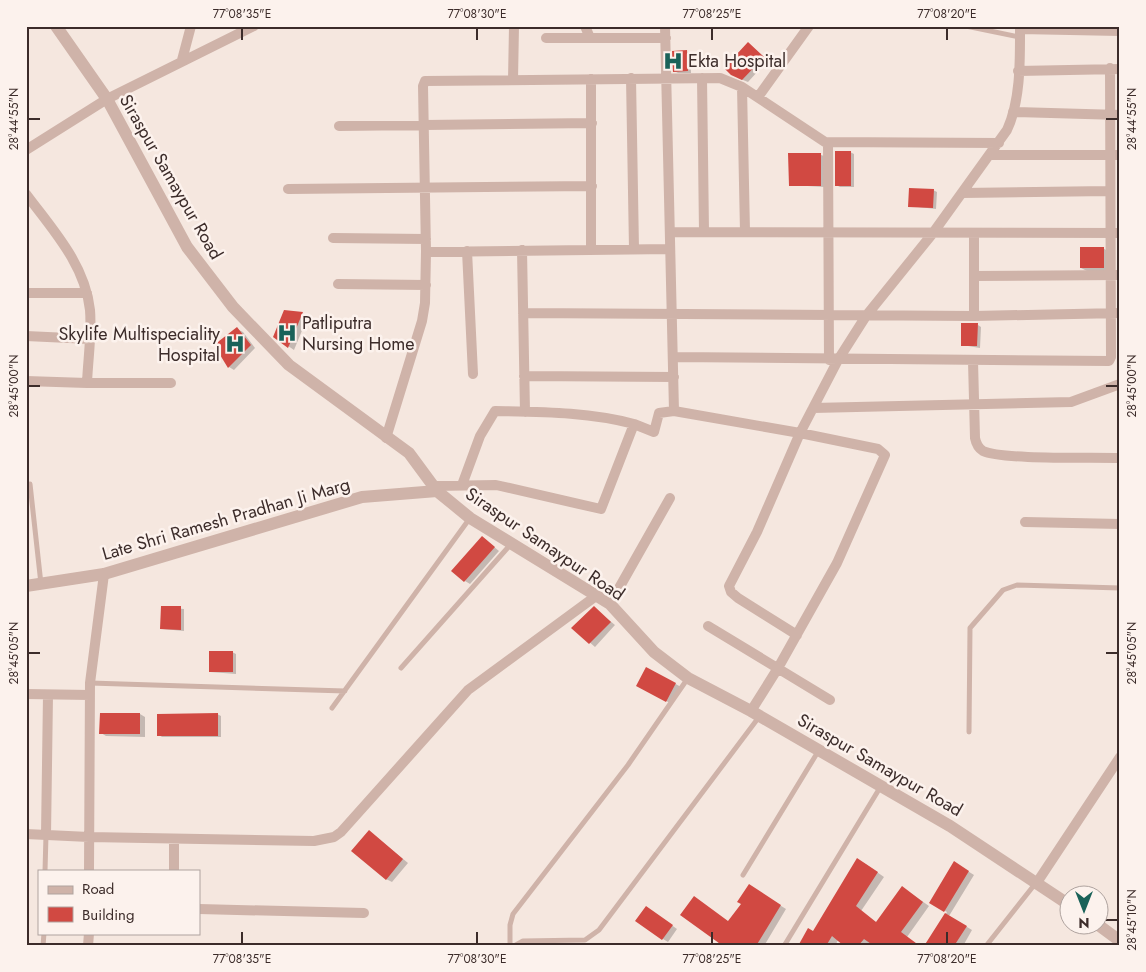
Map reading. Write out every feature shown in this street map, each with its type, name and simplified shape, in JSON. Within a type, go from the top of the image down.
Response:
[{"type":"street","points":[[182,60],[191,26]]},
{"type":"street","points":[[26,150],[107,99],[182,60],[254,26]]},
{"type":"street","points":[[513,80],[514,26]]},
{"type":"street","points":[[585,26],[590,38]]},
{"type":"street","points":[[665,26],[674,411]]},
{"type":"street","points":[[758,97],[809,26]]},
{"type":"street","name":"Siraspur Samaypur Road","points":[[62,29],[107,99],[187,247],[233,307],[290,365],[386,438],[409,453],[435,488],[470,518],[610,604],[654,652],[688,678],[819,750],[950,826],[1058,898]]},
{"type":"street","points":[[797,635],[738,598],[731,592],[729,586],[757,532],[833,360],[933,233],[999,143],[1011,122],[1018,71],[1020,31],[1120,31]]},
{"type":"street","points":[[546,38],[666,38]]},
{"type":"street","points":[[673,358],[1109,361],[1116,313],[1115,233],[1109,192],[1115,155],[1115,68],[1018,71]]},
{"type":"street","points":[[386,438],[422,321],[426,285],[423,86],[425,81],[666,77],[727,79],[828,143],[999,143]]},
{"type":"street","points":[[631,78],[634,249]]},
{"type":"street","points":[[702,78],[704,232]]},
{"type":"street","points":[[591,79],[592,249]]},
{"type":"street","points":[[742,87],[745,232]]},
{"type":"street","points":[[1013,112],[1115,115]]},
{"type":"street","points":[[339,126],[592,123]]},
{"type":"street","points":[[828,143],[826,233],[828,315],[833,360]]},
{"type":"street","points":[[990,155],[1115,155]]},
{"type":"street","points":[[288,189],[592,186]]},
{"type":"street","points":[[962,193],[1109,192]]},
{"type":"street","points":[[26,194],[77,266],[87,294],[90,339],[87,383]]},
{"type":"street","points":[[670,232],[1115,233]]},
{"type":"street","points":[[974,234],[974,316]]},
{"type":"street","points":[[333,238],[426,239]]},
{"type":"street","points":[[426,252],[592,249],[670,250]]},
{"type":"street","points":[[522,250],[525,412]]},
{"type":"street","points":[[467,251],[473,374]]},
{"type":"street","points":[[974,276],[1116,275]]},
{"type":"street","points":[[338,284],[426,285]]},
{"type":"street","points":[[26,293],[87,294]]},
{"type":"street","points":[[523,313],[974,316],[1116,313]]},
{"type":"street","points":[[26,336],[90,339]]},
{"type":"street","points":[[973,361],[974,438],[977,445],[983,451],[1025,456],[1120,458]]},
{"type":"street","points":[[524,376],[674,377]]},
{"type":"street","points":[[26,381],[171,383]]},
{"type":"street","points":[[813,408],[1071,402],[1120,384]]},
{"type":"street","points":[[462,485],[480,436],[496,411],[570,413],[616,419],[654,432],[659,413],[674,411],[800,432],[878,449],[885,455],[837,563],[778,668],[755,714]]},
{"type":"street","points":[[435,488],[462,485],[496,485],[601,509],[634,424]]},
{"type":"street","name":"Late Shri Ramesh Pradhan Ji Marg","points":[[26,586],[104,574],[362,497],[435,488]]},
{"type":"street","points":[[610,604],[670,498]]},
{"type":"street","points":[[1026,522],[1120,524]]},
{"type":"street","points":[[89,870],[90,683],[104,574]]},
{"type":"street","points":[[26,834],[314,841],[334,837],[341,832],[468,690],[596,596]]},
{"type":"street","points":[[708,626],[830,700]]},
{"type":"street","points":[[26,694],[90,695]]},
{"type":"street","points":[[46,835],[48,694]]},
{"type":"street","points":[[1036,884],[1120,757]]},
{"type":"street","points":[[174,839],[174,870]]},
{"type":"street","points":[[200,909],[364,913]]},
{"type":"street","points":[[1108,934],[1119,944]]},
{"type":"lane","points":[[966,26],[1020,31]]},
{"type":"lane","points":[[30,484],[41,584]]},
{"type":"lane","points":[[332,708],[470,518]]},
{"type":"lane","points":[[401,668],[511,543]]},
{"type":"lane","points":[[969,732],[970,628],[1004,590],[1017,586],[1120,588]]},
{"type":"lane","points":[[510,946],[510,925],[513,914],[628,765],[688,678]]},
{"type":"lane","points":[[90,683],[345,691]]},
{"type":"lane","points":[[514,946],[523,941],[584,940],[599,930],[755,714]]},
{"type":"lane","points":[[743,875],[819,750]]},
{"type":"lane","points":[[784,946],[881,786]]},
{"type":"lane","points":[[45,870],[46,835]]},
{"type":"lane","points":[[986,946],[1036,884]]},
{"type":"building","points":[[748,42],[764,57],[742,80],[731,75],[724,68]]},
{"type":"building","points":[[687,50],[688,71],[673,72],[672,51]]},
{"type":"building","points":[[835,151],[851,151],[851,186],[835,186]]},
{"type":"building","points":[[788,153],[821,153],[821,186],[789,186]]},
{"type":"building","points":[[909,188],[934,189],[933,208],[908,207]]},
{"type":"building","points":[[1080,247],[1104,247],[1104,268],[1080,268]]},
{"type":"building","points":[[284,310],[303,312],[288,348],[273,337]]},
{"type":"building","points":[[961,323],[978,323],[977,346],[961,346]]},
{"type":"building","points":[[237,327],[251,345],[228,368],[214,345]]},
{"type":"building","points":[[482,536],[495,547],[464,582],[451,571]]},
{"type":"building","points":[[161,606],[181,606],[181,630],[160,629]]},
{"type":"building","points":[[594,606],[611,622],[589,644],[571,628]]},
{"type":"building","points":[[209,651],[233,651],[233,672],[209,672]]},
{"type":"building","points":[[646,667],[676,683],[666,702],[636,686]]},
{"type":"building","points":[[100,713],[140,713],[140,734],[99,734]]},
{"type":"building","points":[[218,713],[218,736],[157,736],[157,714]]},
{"type":"building","points":[[369,830],[403,859],[386,880],[351,851]]},
{"type":"building","points":[[857,858],[878,872],[856,906],[876,922],[902,886],[923,902],[901,932],[920,946],[874,946],[864,939],[858,946],[844,946],[832,936],[826,946],[798,946],[808,928],[813,931]]},
{"type":"building","points":[[954,861],[969,871],[944,912],[929,903]]},
{"type":"building","points":[[749,884],[781,905],[756,946],[723,946],[680,915],[694,896],[728,921],[741,904],[737,902]]},
{"type":"building","points":[[646,906],[673,925],[662,940],[635,921]]},
{"type":"building","points":[[945,913],[967,926],[954,946],[924,946]]},
{"type":"place","name":"Ekta Hospital","points":[[673,61]]},
{"type":"place","name":"Patliputra Nursing Home","points":[[287,333]]},
{"type":"place","name":"Skylife Multispeciality Hospital","points":[[235,344]]}]
